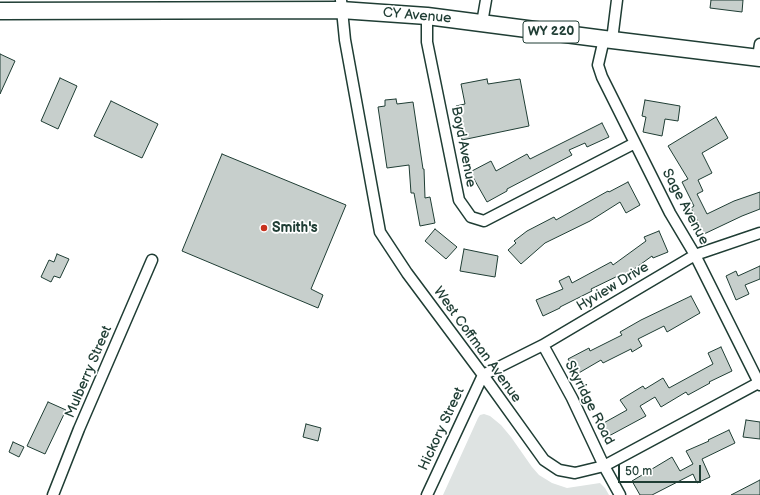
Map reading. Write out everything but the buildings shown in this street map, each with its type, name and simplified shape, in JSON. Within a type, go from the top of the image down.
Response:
[{"type":"main road","name":"CY Avenue","points":[[0,12],[76,5],[341,5],[608,40],[759,53]]},
{"type":"street","points":[[482,23],[486,0]]},
{"type":"street","name":"Sage Avenue","points":[[617,0],[608,40],[598,66],[602,77],[614,104],[670,213],[695,255],[760,383]]},
{"type":"street","name":"West Coffman Avenue","points":[[341,5],[352,83],[380,232],[407,273],[544,460],[559,470],[574,473],[604,466],[760,383]]},
{"type":"street","name":"Boyd Avenue","points":[[427,16],[427,42],[459,200],[471,217],[484,221],[635,143]]},
{"type":"street","name":"Hyview Drive","points":[[483,375],[543,345],[695,255],[760,233]]},
{"type":"street","name":"Mulberry Street","points":[[53,495],[79,430],[152,260]]},
{"type":"street","name":"Skyridge Road","points":[[543,345],[572,398],[604,466],[620,495]]},
{"type":"street","name":"Hickory Street","points":[[427,495],[483,375]]},
{"type":"shaded area","points":[[484,414],[490,416],[501,425],[539,475],[552,483],[567,488],[600,483],[609,495],[443,495],[478,418],[480,415]]},
{"type":"place","name":"Smith's","points":[[264,228]]}]
